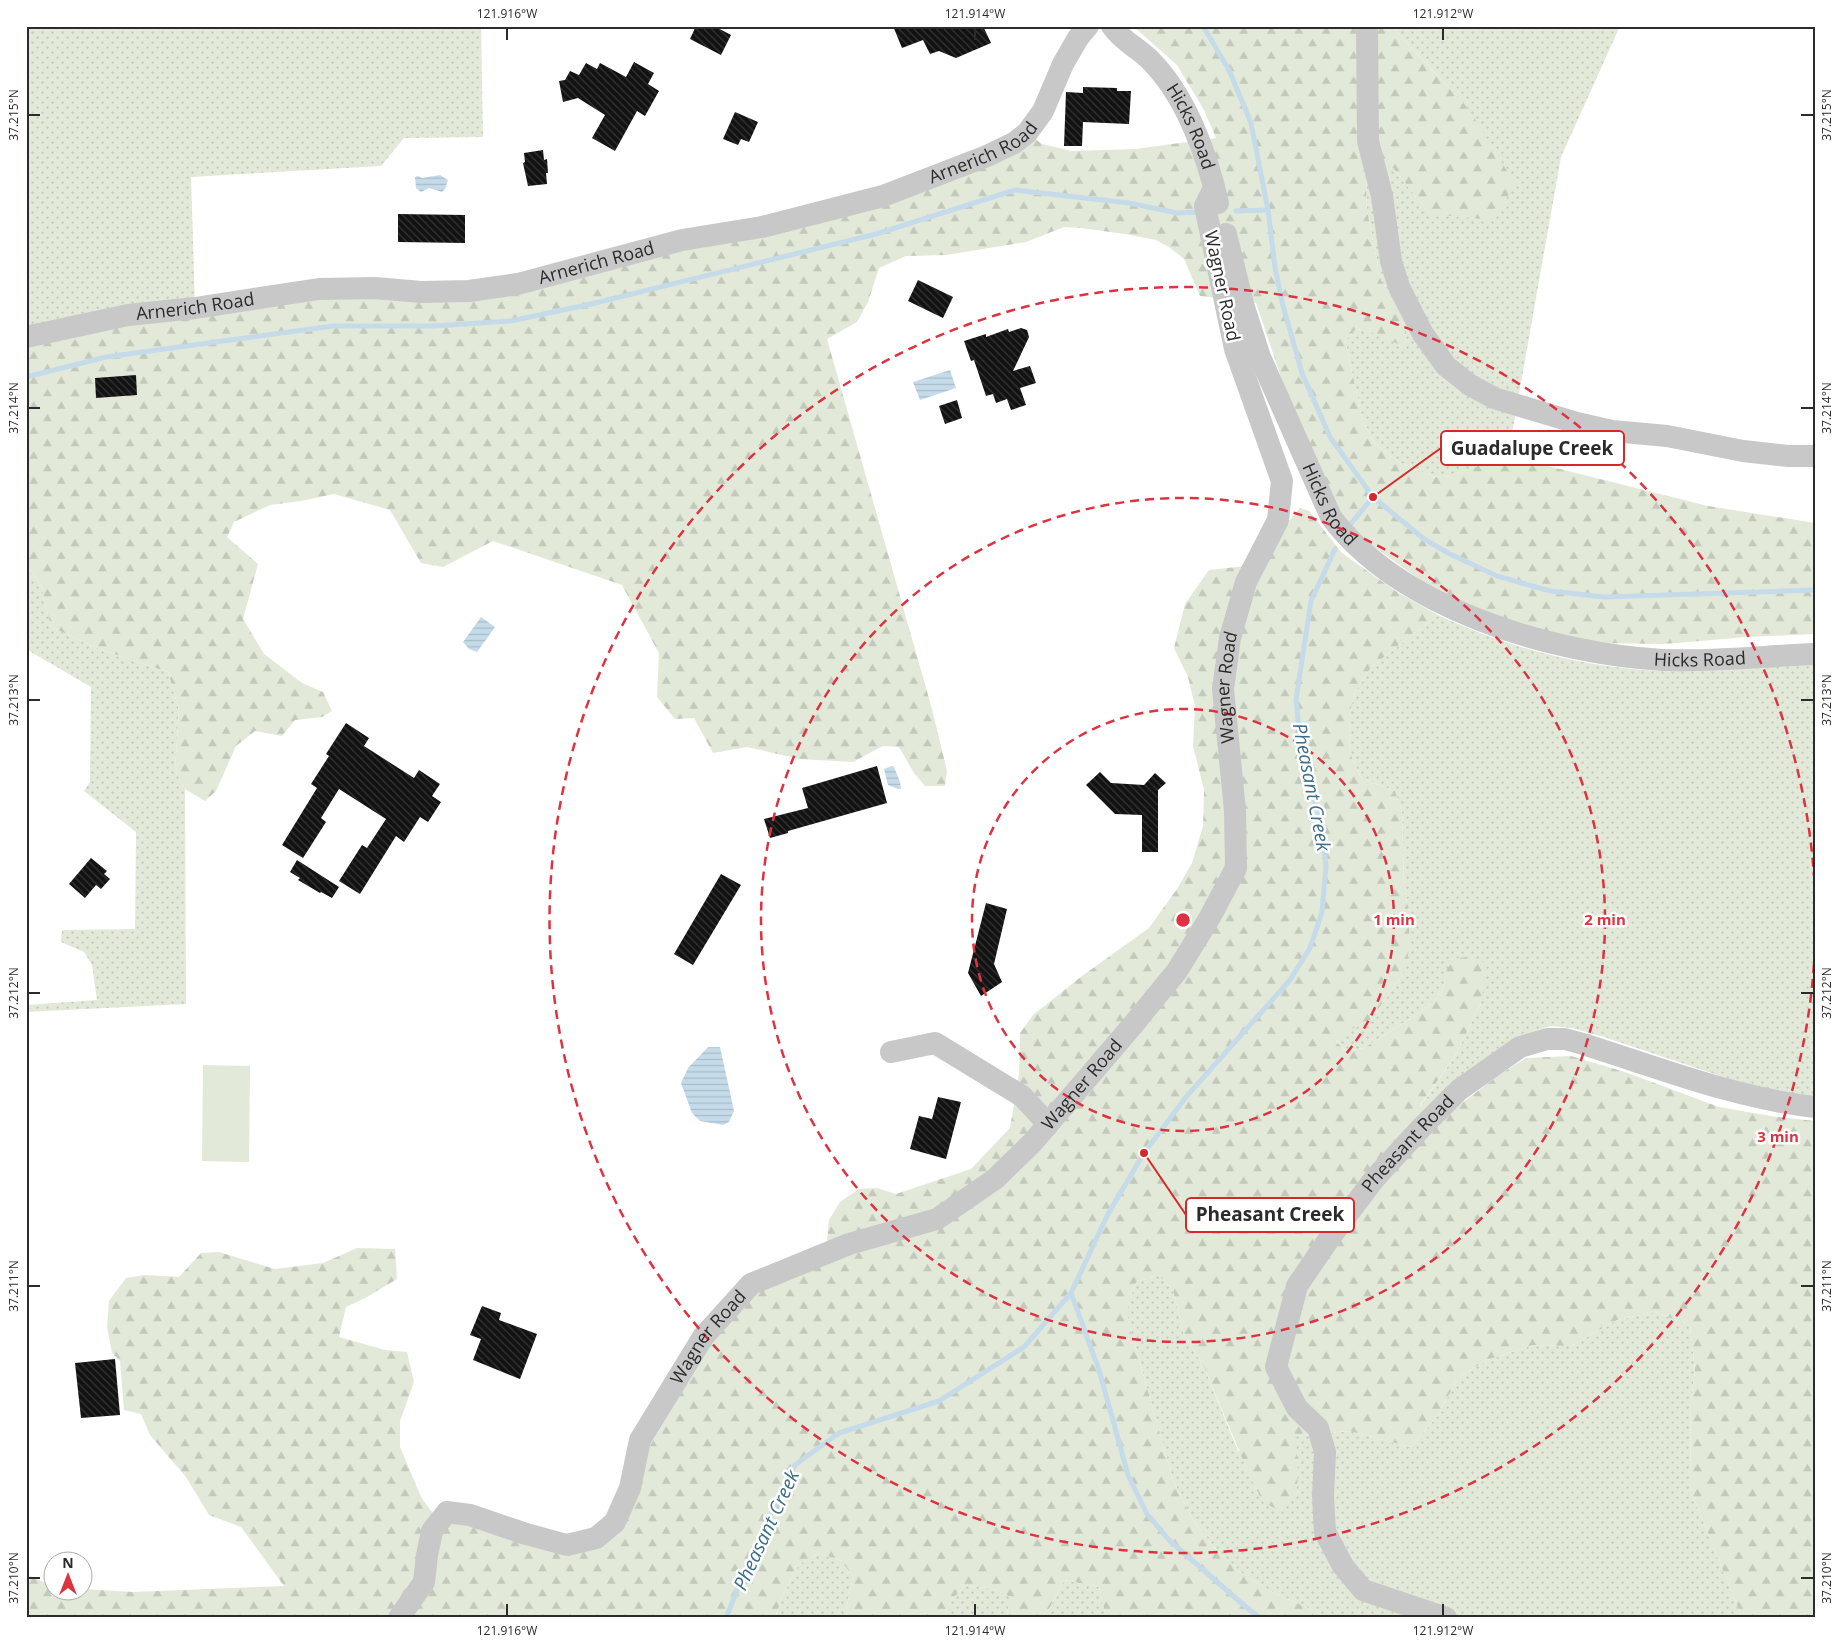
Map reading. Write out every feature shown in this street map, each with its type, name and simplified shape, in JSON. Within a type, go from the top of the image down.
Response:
[{"type":"street","name":"Arnerich Road","points":[[26,337],[128,315],[195,308],[320,289],[375,288],[421,292],[469,291],[518,284],[682,240],[762,227],[883,196],[987,156],[1014,143],[1028,133],[1043,111],[1078,38],[1088,26]]},
{"type":"street","name":"Hicks Road","points":[[1112,26],[1121,38],[1149,59],[1176,93],[1201,144],[1243,304],[1260,356],[1332,517],[1346,536],[1387,570],[1422,592],[1473,617],[1516,633],[1592,652],[1665,660],[1815,654]]},
{"type":"street","points":[[1367,26],[1368,141],[1382,196],[1391,261],[1399,287],[1423,334],[1446,366],[1470,385],[1494,398],[1577,423],[1612,431],[1667,436],[1743,451],[1788,456],[1815,456]]},
{"type":"street","name":"Wagner Road","points":[[400,1618],[424,1582],[432,1531],[447,1512],[470,1515],[526,1534],[567,1544],[596,1538],[615,1522],[630,1488],[640,1440],[703,1337],[751,1284],[849,1244],[937,1219],[995,1179],[1032,1142],[1132,1026],[1177,971],[1210,918],[1236,868],[1235,811],[1223,689],[1230,638],[1246,582],[1278,520],[1282,481],[1236,349],[1205,206],[1214,188]]},
{"type":"street","name":"Pheasant Road","points":[[1446,1618],[1363,1590],[1343,1566],[1325,1532],[1322,1496],[1325,1452],[1318,1428],[1297,1408],[1276,1367],[1297,1286],[1331,1236],[1375,1178],[1423,1126],[1460,1090],[1520,1047],[1547,1039],[1565,1039],[1730,1092],[1784,1104],[1815,1107]]},
{"type":"street","points":[[891,1052],[936,1043],[1022,1096],[1047,1123]]},
{"type":"green space","points":[[26,26],[481,26],[483,137],[404,138],[381,166],[191,177],[195,308],[26,337]]},
{"type":"green space","points":[[1133,26],[1391,26],[1468,108],[1515,184],[1494,220],[1430,214],[1393,168],[1366,174],[1367,211],[1381,280],[1407,319],[1405,347],[1369,331],[1356,329],[1345,340],[1362,417],[1374,443],[1399,462],[1434,477],[1451,475],[1508,456],[1708,506],[1815,523],[1815,634],[1747,637],[1664,644],[1594,643],[1517,629],[1426,584],[1352,531],[1332,501],[1291,407],[1256,303],[1200,296],[1184,259],[1169,247],[1156,240],[1125,234],[1064,227],[1026,242],[946,255],[906,256],[879,268],[868,302],[857,322],[827,339],[932,709],[947,771],[945,786],[925,786],[914,773],[899,747],[883,746],[853,762],[800,759],[747,747],[713,753],[694,718],[675,719],[657,697],[659,653],[622,585],[493,541],[443,567],[421,563],[390,510],[334,494],[270,505],[234,522],[227,537],[258,564],[243,619],[264,654],[302,683],[323,692],[332,711],[322,717],[295,720],[282,736],[255,731],[236,746],[216,791],[205,801],[185,789],[175,770],[179,710],[168,672],[102,650],[51,627],[41,585],[26,565],[26,337],[195,308],[421,292],[801,217],[1027,133],[1042,144],[1072,151],[1136,149],[1216,138],[1204,110],[1177,65]]},
{"type":"green space","points":[[1391,26],[1620,26],[1561,157],[1508,456],[1451,475],[1434,477],[1399,462],[1374,443],[1362,417],[1345,340],[1356,329],[1369,331],[1405,346],[1407,319],[1381,280],[1367,211],[1366,173],[1393,168],[1430,214],[1468,108]]},
{"type":"green space","points":[[1300,508],[1309,511],[1342,553],[1397,592],[1438,615],[1371,667],[1355,692],[1349,716],[1350,753],[1361,778],[1395,791],[1402,812],[1404,885],[1409,912],[1409,951],[1402,976],[1371,1019],[1352,1029],[1336,1041],[1346,1051],[1364,1048],[1419,1013],[1435,1000],[1443,989],[1446,971],[1454,959],[1473,956],[1484,963],[1485,978],[1481,1003],[1455,1056],[1420,1106],[1433,1125],[1499,1075],[1526,1058],[1571,1056],[1625,1072],[1719,1107],[1777,1117],[1815,1121],[1815,1618],[1742,1618],[1690,1488],[1691,1399],[1695,1371],[1690,1326],[1655,1312],[1617,1320],[1571,1346],[1533,1345],[1487,1360],[1458,1378],[1438,1415],[1411,1447],[1349,1431],[1296,1436],[1297,1486],[1292,1500],[1282,1512],[1263,1502],[1250,1477],[1204,1367],[1184,1334],[1173,1291],[1159,1275],[1136,1282],[1128,1305],[1128,1320],[1173,1480],[1191,1517],[1213,1546],[1239,1571],[1268,1590],[1330,1618],[1106,1618],[1099,1587],[1064,1580],[1049,1609],[1040,1618],[1006,1618],[1011,1597],[991,1588],[965,1586],[951,1600],[944,1618],[847,1618],[846,1610],[853,1576],[839,1559],[818,1554],[799,1564],[782,1597],[775,1618],[26,1618],[26,1574],[42,1581],[42,1602],[92,1602],[92,1590],[133,1592],[284,1586],[241,1527],[209,1515],[186,1477],[150,1435],[141,1414],[124,1410],[120,1361],[112,1353],[107,1327],[109,1301],[126,1278],[145,1275],[179,1277],[201,1253],[219,1252],[275,1269],[323,1263],[357,1248],[395,1249],[397,1279],[346,1307],[339,1337],[385,1350],[407,1352],[414,1382],[400,1421],[400,1447],[421,1497],[431,1511],[448,1520],[588,1551],[711,1342],[754,1290],[825,1262],[829,1220],[840,1202],[859,1189],[877,1188],[896,1194],[971,1169],[1010,1128],[1019,1075],[1020,1033],[1033,1015],[1082,976],[1149,928],[1177,889],[1192,863],[1203,826],[1204,790],[1193,746],[1195,706],[1188,677],[1174,648],[1185,604],[1209,570],[1264,564],[1289,521]]},
{"type":"green space","points":[[26,565],[41,585],[51,627],[102,650],[168,672],[179,710],[175,770],[185,789],[186,1004],[26,1012],[26,1005],[97,1000],[92,965],[84,952],[61,942],[62,930],[135,929],[136,832],[84,791],[90,782],[91,687],[26,649]]},
{"type":"green space","points":[[1438,615],[1465,627],[1519,646],[1576,661],[1604,666],[1675,671],[1815,664],[1815,1097],[1753,1087],[1604,1037],[1572,1028],[1550,1026],[1518,1036],[1423,1112],[1420,1107],[1455,1056],[1481,1003],[1446,971],[1443,989],[1435,1000],[1419,1013],[1364,1048],[1346,1051],[1336,1040],[1371,1019],[1402,976],[1409,912],[1404,885],[1402,812],[1395,791],[1361,778],[1350,753],[1349,716],[1355,692],[1371,667]]},
{"type":"green space","points":[[203,1065],[250,1066],[249,1162],[202,1161]]},
{"type":"green space","points":[[1159,1275],[1173,1291],[1184,1334],[1204,1367],[1238,1451],[1296,1457],[1296,1436],[1349,1431],[1411,1447],[1438,1415],[1458,1378],[1487,1360],[1533,1345],[1571,1346],[1617,1320],[1655,1312],[1690,1326],[1695,1371],[1691,1399],[1690,1488],[1742,1618],[1330,1618],[1268,1590],[1239,1571],[1213,1546],[1191,1517],[1173,1480],[1128,1320],[1128,1305],[1136,1282]]},
{"type":"green space","points":[[818,1554],[839,1559],[853,1576],[846,1610],[847,1618],[775,1618],[782,1597],[799,1564]]},
{"type":"green space","points":[[1064,1580],[1099,1587],[1106,1618],[1040,1618],[1049,1609]]},
{"type":"green space","points":[[965,1586],[991,1588],[1011,1597],[1006,1618],[944,1618],[951,1600]]},
{"type":"water","points":[[440,175],[448,180],[442,192],[429,188],[421,192],[416,188],[415,177],[422,178]]},
{"type":"water","points":[[950,370],[956,388],[920,400],[913,382]]},
{"type":"water","points":[[481,617],[495,627],[477,652],[469,649],[463,642]]},
{"type":"water","points":[[892,766],[900,782],[901,789],[888,785],[884,769]]},
{"type":"water","points":[[708,1047],[720,1047],[734,1111],[729,1122],[723,1125],[700,1121],[692,1113],[681,1083],[688,1068]]},
{"type":"building","points":[[696,26],[714,26],[731,35],[721,55],[690,39]]},
{"type":"building","points":[[893,26],[983,26],[991,43],[956,58],[939,51],[930,54],[923,40],[902,48]]},
{"type":"building","points":[[634,62],[654,73],[648,84],[659,91],[645,116],[637,111],[615,151],[592,138],[605,115],[578,98],[563,102],[559,81],[565,80],[570,71],[579,75],[586,63],[597,69],[600,63],[626,77]]},
{"type":"building","points":[[1083,87],[1117,88],[1117,91],[1131,91],[1129,124],[1083,122],[1082,146],[1064,146],[1066,92],[1083,93]]},
{"type":"building","points":[[735,112],[758,122],[749,142],[741,139],[738,145],[723,139]]},
{"type":"building","points":[[543,150],[544,160],[547,159],[547,184],[528,186],[523,163],[525,162],[524,153]]},
{"type":"building","points":[[398,214],[465,215],[465,243],[398,242]]},
{"type":"building","points":[[918,280],[953,297],[943,318],[908,301]]},
{"type":"building","points":[[1021,328],[1027,330],[1029,337],[1013,371],[1030,366],[1036,383],[1020,388],[1026,405],[1011,410],[1007,399],[996,403],[993,394],[986,396],[974,360],[971,361],[964,341],[986,334],[986,337],[1008,329],[1009,332]]},
{"type":"building","points":[[136,375],[137,395],[96,398],[95,378]]},
{"type":"building","points":[[957,400],[962,418],[945,424],[939,406]]},
{"type":"building","points":[[346,723],[369,738],[364,746],[414,778],[419,770],[440,784],[432,796],[441,802],[428,822],[420,817],[404,842],[396,836],[360,894],[339,881],[362,845],[367,848],[386,819],[339,789],[321,818],[326,822],[303,858],[282,845],[317,788],[311,784],[329,756],[326,754]]},
{"type":"building","points":[[877,766],[887,803],[788,831],[788,833],[770,838],[764,819],[808,808],[802,788]]},
{"type":"building","points":[[1100,772],[1111,783],[1144,785],[1155,773],[1166,783],[1158,790],[1158,852],[1142,852],[1142,815],[1115,814],[1086,785]]},
{"type":"building","points":[[91,858],[107,871],[104,874],[110,879],[101,889],[96,885],[85,898],[69,884]]},
{"type":"building","points":[[297,860],[339,887],[332,898],[298,880],[300,878],[290,872]]},
{"type":"building","points":[[721,874],[741,885],[693,965],[674,954]]},
{"type":"building","points":[[986,903],[1007,909],[994,964],[1002,982],[981,996],[968,973]]},
{"type":"building","points":[[938,1097],[961,1102],[946,1159],[910,1149],[919,1116],[932,1119]]},
{"type":"building","points":[[482,1306],[501,1313],[499,1320],[537,1334],[520,1379],[473,1360],[481,1339],[470,1335]]},
{"type":"building","points":[[115,1359],[120,1415],[81,1418],[75,1363]]},
{"type":"waterway","points":[[1203,26],[1229,70],[1251,123],[1268,210],[1275,267],[1282,302],[1302,373],[1330,437],[1373,497],[1424,539],[1448,553],[1497,576],[1550,591],[1604,597],[1815,590]]},
{"type":"waterway","points":[[26,377],[106,357],[333,326],[434,326],[511,321],[591,304],[876,234],[1015,190],[1129,203],[1177,213],[1200,212]]},
{"type":"waterway","points":[[1236,211],[1268,210]]},
{"type":"waterway","name":"Pheasant Creek","points":[[1349,526],[1373,497]]},
{"type":"waterway","name":"Pheasant Creek","points":[[726,1618],[752,1553],[795,1465],[839,1433],[939,1401],[1024,1347],[1071,1293],[1108,1214],[1144,1153],[1186,1097],[1290,980],[1310,948],[1322,912],[1326,867],[1322,825],[1302,758],[1296,700],[1311,601],[1335,549]]},
{"type":"waterway","points":[[1071,1293],[1099,1370],[1128,1475],[1147,1514],[1169,1540],[1260,1618]]},
{"type":"place","name":"Guadalupe Creek","points":[[1373,497]]},
{"type":"place","name":"Pheasant Creek","points":[[1144,1153]]}]
